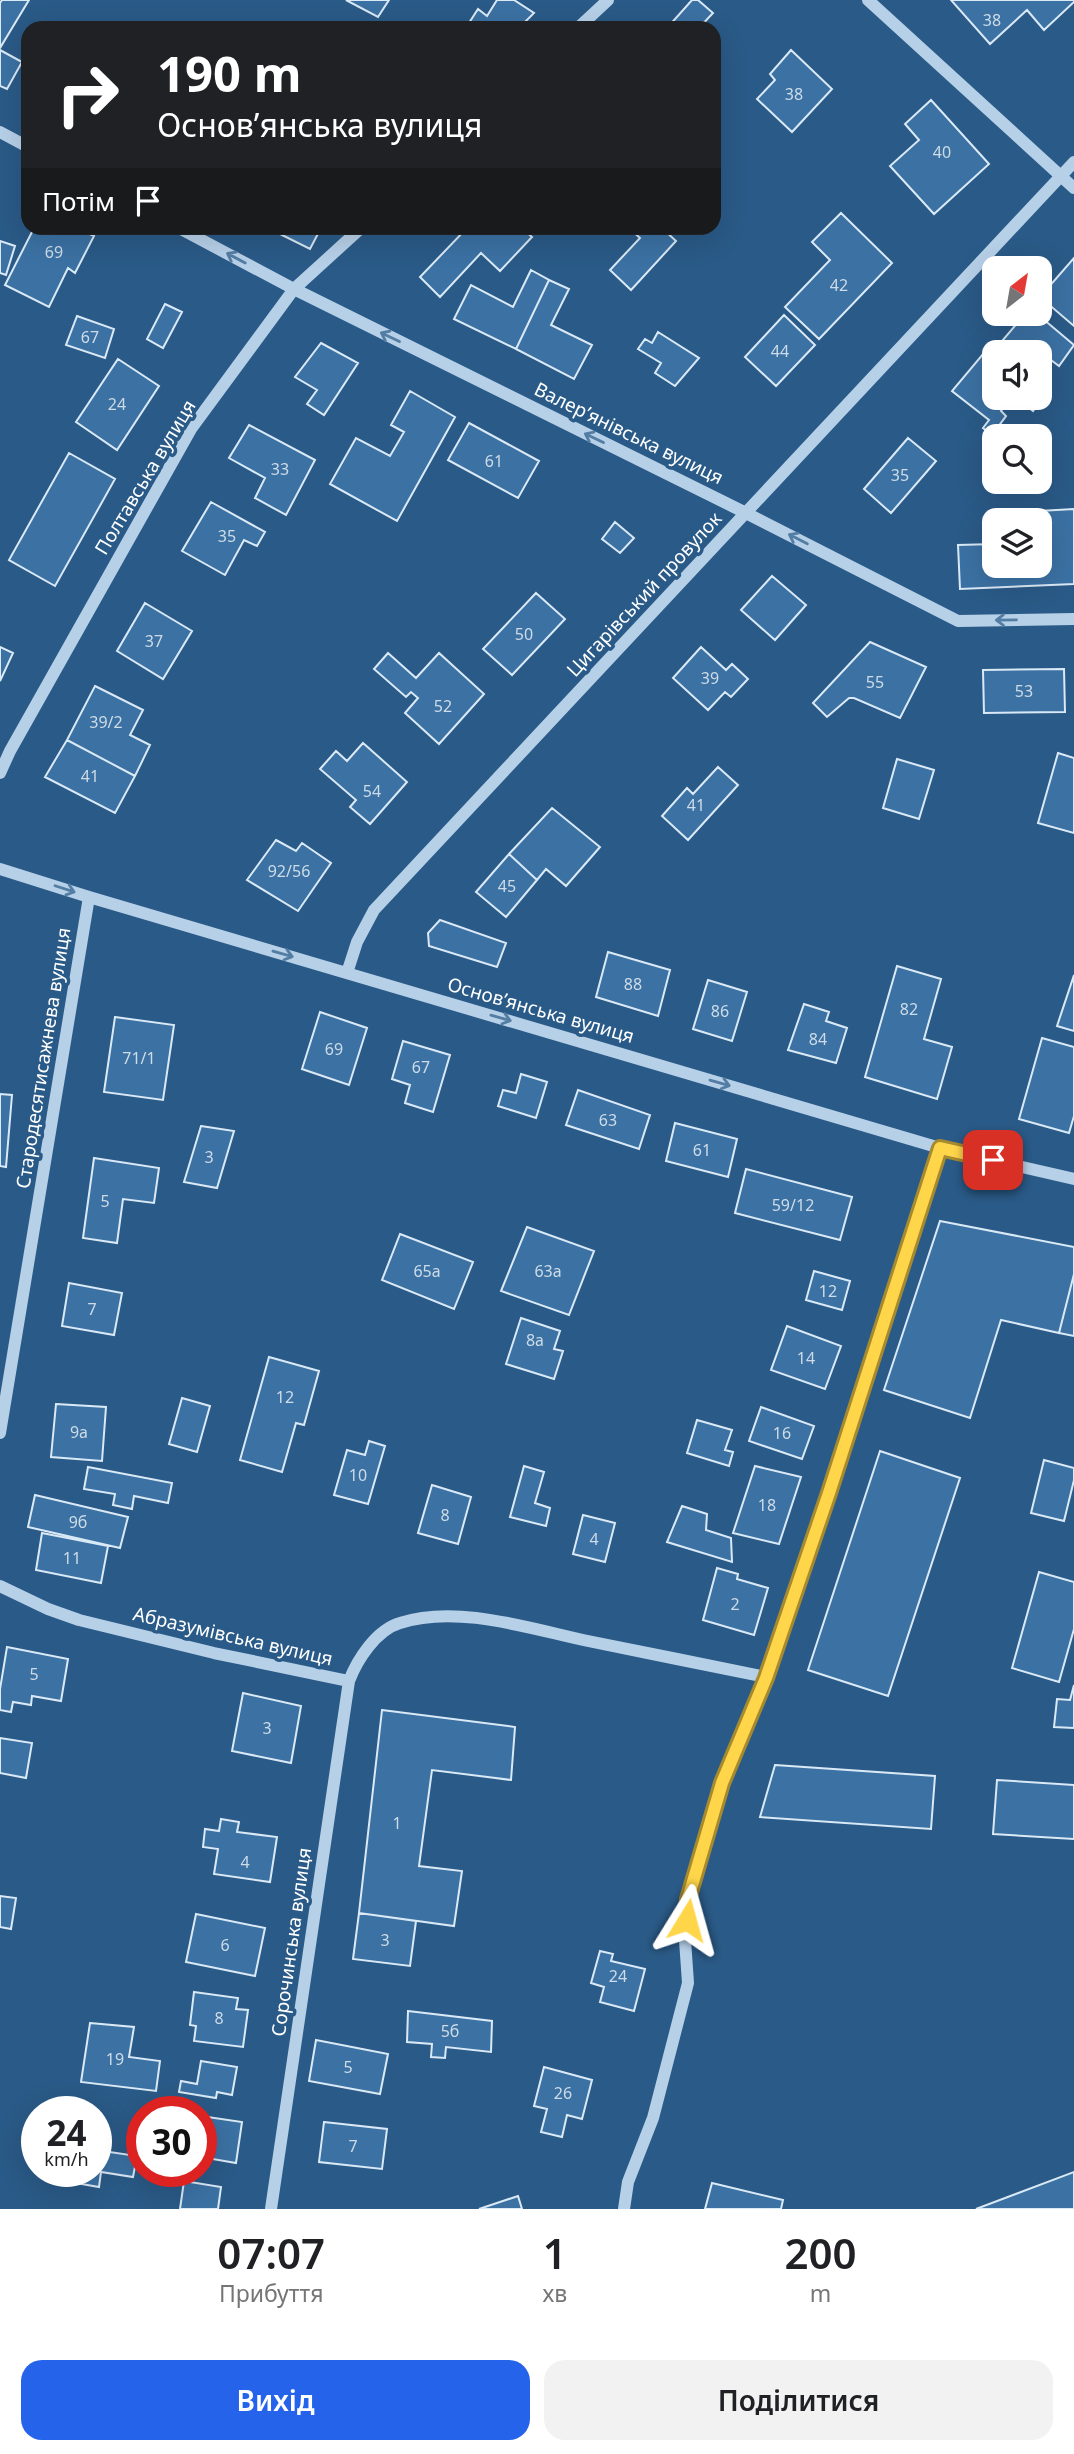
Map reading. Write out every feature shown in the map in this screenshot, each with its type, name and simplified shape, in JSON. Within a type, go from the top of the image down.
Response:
[{"type":"street","points":[[868,0],[1074,188]]},
{"type":"street","points":[[584,21],[603,1]]},
{"type":"street","points":[[0,132],[21,142]]},
{"type":"street","name":"Цигарівський провулок","points":[[347,973],[357,943],[374,910],[1074,162]]},
{"type":"street","name":"Валер’янівська вулиця","points":[[192,235],[294,289],[958,621],[1074,619]]},
{"type":"street","name":"Полтавська вулиця","points":[[0,773],[191,429],[294,289],[353,235]]},
{"type":"street","name":"Основ’янська вулиця","points":[[0,869],[940,1148],[1074,1178]]},
{"type":"street","name":"Стародесятисажнева вулиця","points":[[0,1433],[89,897]]},
{"type":"street","points":[[624,2209],[628,2182],[653,2118],[688,1983],[685,1940],[688,1899],[722,1783],[766,1678],[856,1413],[940,1148]]},
{"type":"street","name":"Абразумівська вулиця","points":[[0,1586],[48,1609],[79,1620],[214,1653],[349,1681],[357,1662],[369,1645],[397,1623],[445,1614],[507,1624],[766,1678]]},
{"type":"street","name":"Сорочинська вулиця","points":[[271,2209],[349,1681]]},
{"type":"building","points":[[2,0],[29,0],[0,48],[0,3]]},
{"type":"building","points":[[346,0],[389,0],[378,17]]},
{"type":"building","points":[[497,0],[514,0],[534,13],[526,21],[470,21],[478,9],[487,16]]},
{"type":"building","points":[[692,0],[698,0],[713,13],[706,21],[673,21]]},
{"type":"building","points":[[951,0],[1074,2],[1044,30],[1027,10],[990,44]]},
{"type":"building","points":[[0,50],[21,64],[7,89],[0,86]]},
{"type":"building","points":[[791,50],[832,89],[792,132],[757,99],[775,80],[770,74]]},
{"type":"building","points":[[931,100],[989,164],[934,214],[890,166],[919,140],[905,124]]},
{"type":"building","points":[[841,213],[892,263],[819,339],[785,307],[830,260],[812,242]]},
{"type":"building","points":[[30,235],[94,236],[75,273],[68,268],[49,307],[5,285]]},
{"type":"building","points":[[282,235],[317,235],[310,249]]},
{"type":"building","points":[[460,235],[532,237],[500,271],[481,253],[440,297],[420,277]]},
{"type":"building","points":[[637,235],[670,235],[676,241],[631,290],[610,270],[640,238]]},
{"type":"building","points":[[0,241],[15,246],[6,275],[0,273]]},
{"type":"building","points":[[1074,258],[1074,326],[1052,307],[1052,283]]},
{"type":"building","points":[[531,270],[549,280],[516,349],[454,319],[471,285],[513,307]]},
{"type":"building","points":[[549,280],[569,289],[551,325],[592,345],[574,379],[516,349]]},
{"type":"building","points":[[165,304],[182,312],[163,348],[147,339]]},
{"type":"building","points":[[784,315],[815,345],[776,386],[745,357]]},
{"type":"building","points":[[77,316],[114,329],[105,358],[66,345]]},
{"type":"building","points":[[1015,326],[1051,326],[1074,345],[1059,366],[1052,361],[1052,340],[1003,340]]},
{"type":"building","points":[[658,332],[699,358],[675,386],[655,373],[661,363],[638,349],[645,339],[652,343]]},
{"type":"building","points":[[321,343],[358,363],[324,415],[307,404],[317,390],[295,377]]},
{"type":"building","points":[[982,355],[982,410],[1002,410],[1006,416],[1000,424],[986,424],[989,420],[952,391]]},
{"type":"building","points":[[118,359],[159,386],[117,450],[76,422]]},
{"type":"building","points":[[410,391],[455,417],[397,521],[330,484],[356,438],[390,456],[404,432],[391,425]]},
{"type":"building","points":[[469,423],[539,461],[518,498],[448,460]]},
{"type":"building","points":[[249,425],[315,460],[286,515],[255,498],[265,478],[229,458]]},
{"type":"building","points":[[908,438],[936,461],[891,513],[864,489]]},
{"type":"building","points":[[69,453],[115,479],[55,586],[9,560]]},
{"type":"building","points":[[211,502],[265,532],[257,546],[244,540],[225,575],[182,551]]},
{"type":"building","points":[[1074,509],[1074,584],[960,589],[958,545],[982,544],[982,578],[1052,578],[1052,510]]},
{"type":"building","points":[[615,522],[634,538],[620,553],[602,539]]},
{"type":"building","points":[[772,576],[806,605],[775,640],[741,610]]},
{"type":"building","points":[[536,593],[565,619],[512,675],[483,649]]},
{"type":"building","points":[[145,603],[192,631],[163,679],[117,651]]},
{"type":"building","points":[[870,642],[926,667],[900,718],[854,698],[849,698],[827,717],[813,703]]},
{"type":"building","points":[[0,647],[13,653],[0,681]]},
{"type":"building","points":[[701,647],[726,670],[732,664],[748,679],[731,697],[725,692],[708,710],[673,678]]},
{"type":"building","points":[[388,653],[416,678],[439,653],[484,694],[439,744],[405,713],[418,698],[411,692],[406,697],[374,669]]},
{"type":"building","points":[[1064,669],[1065,712],[984,713],[983,670]]},
{"type":"building","points":[[95,686],[143,710],[130,735],[150,745],[135,776],[67,740]]},
{"type":"building","points":[[67,740],[135,776],[115,813],[45,777]]},
{"type":"building","points":[[363,743],[407,782],[370,824],[350,807],[356,800],[320,769],[336,751],[347,761]]},
{"type":"building","points":[[1058,753],[1074,758],[1074,833],[1038,823]]},
{"type":"building","points":[[897,759],[934,770],[919,819],[883,808]]},
{"type":"building","points":[[718,767],[738,785],[688,840],[662,816],[687,788],[693,794]]},
{"type":"building","points":[[552,808],[600,847],[566,886],[546,869],[537,880],[509,854]]},
{"type":"building","points":[[276,840],[296,851],[302,843],[331,863],[298,911],[247,880]]},
{"type":"building","points":[[509,854],[537,880],[506,917],[476,892]]},
{"type":"building","points":[[440,920],[506,943],[497,967],[429,946],[428,933]]},
{"type":"building","points":[[608,952],[670,970],[658,1016],[596,997]]},
{"type":"building","points":[[897,966],[941,979],[924,1039],[952,1047],[937,1099],[865,1077]]},
{"type":"building","points":[[1074,975],[1074,1031],[1057,1026]]},
{"type":"building","points":[[708,980],[747,992],[732,1041],[693,1029]]},
{"type":"building","points":[[804,1004],[829,1012],[826,1021],[847,1028],[836,1063],[788,1050]]},
{"type":"building","points":[[320,1012],[367,1028],[349,1085],[302,1069]]},
{"type":"building","points":[[115,1017],[174,1025],[163,1100],[104,1092]]},
{"type":"building","points":[[1042,1038],[1074,1047],[1074,1116],[1069,1133],[1019,1119]]},
{"type":"building","points":[[403,1041],[450,1055],[433,1112],[405,1103],[410,1085],[392,1079]]},
{"type":"building","points":[[521,1074],[547,1082],[536,1118],[498,1106],[503,1090],[516,1093]]},
{"type":"building","points":[[578,1090],[650,1115],[639,1149],[566,1125]]},
{"type":"building","points":[[0,1094],[12,1095],[6,1167],[0,1166]]},
{"type":"building","points":[[675,1123],[737,1139],[728,1177],[666,1161]]},
{"type":"building","points":[[201,1126],[234,1131],[217,1188],[184,1182]]},
{"type":"building","points":[[94,1158],[159,1168],[154,1203],[123,1199],[117,1243],[83,1238]]},
{"type":"building","points":[[746,1169],[852,1197],[840,1240],[735,1213]]},
{"type":"building","points":[[940,1221],[1074,1247],[1074,1274],[1059,1333],[1001,1320],[970,1418],[884,1390]]},
{"type":"building","points":[[527,1227],[594,1251],[569,1315],[501,1291]]},
{"type":"building","points":[[400,1234],[473,1262],[454,1309],[382,1280]]},
{"type":"building","points":[[814,1271],[850,1281],[842,1310],[806,1300]]},
{"type":"building","points":[[1074,1274],[1074,1336],[1059,1333]]},
{"type":"building","points":[[69,1283],[122,1293],[114,1335],[62,1326]]},
{"type":"building","points":[[521,1318],[560,1331],[554,1349],[563,1351],[554,1379],[506,1364]]},
{"type":"building","points":[[787,1326],[841,1346],[825,1389],[771,1370]]},
{"type":"building","points":[[269,1357],[319,1371],[304,1425],[296,1423],[282,1472],[240,1460]]},
{"type":"building","points":[[182,1398],[210,1406],[197,1452],[169,1444]]},
{"type":"building","points":[[56,1404],[106,1407],[102,1461],[51,1457]]},
{"type":"building","points":[[761,1407],[814,1426],[802,1459],[749,1441]]},
{"type":"building","points":[[697,1420],[732,1430],[725,1450],[733,1452],[729,1466],[687,1453]]},
{"type":"building","points":[[369,1441],[385,1446],[368,1504],[334,1495],[347,1450],[365,1455]]},
{"type":"building","points":[[880,1451],[960,1478],[888,1696],[808,1670]]},
{"type":"building","points":[[1044,1460],[1074,1468],[1074,1480],[1064,1521],[1031,1513]]},
{"type":"building","points":[[524,1466],[544,1472],[535,1503],[550,1508],[546,1526],[510,1517]]},
{"type":"building","points":[[755,1466],[801,1477],[779,1544],[733,1533]]},
{"type":"building","points":[[88,1467],[172,1483],[168,1503],[134,1496],[132,1509],[113,1505],[115,1494],[84,1489]]},
{"type":"building","points":[[432,1485],[471,1497],[458,1544],[418,1533]]},
{"type":"building","points":[[35,1495],[128,1517],[120,1548],[28,1527]]},
{"type":"building","points":[[682,1506],[707,1514],[706,1530],[731,1538],[732,1562],[667,1542]]},
{"type":"building","points":[[583,1515],[615,1523],[605,1562],[573,1554]]},
{"type":"building","points":[[42,1533],[108,1546],[101,1583],[36,1570]]},
{"type":"building","points":[[717,1568],[738,1574],[737,1579],[768,1588],[754,1635],[703,1620]]},
{"type":"building","points":[[1039,1572],[1074,1582],[1074,1629],[1059,1682],[1012,1668]]},
{"type":"building","points":[[7,1647],[68,1659],[61,1701],[32,1696],[31,1705],[13,1702],[11,1712],[0,1710],[0,1689]]},
{"type":"building","points":[[1074,1685],[1074,1728],[1054,1727],[1057,1699],[1070,1700]]},
{"type":"building","points":[[243,1693],[301,1706],[291,1763],[232,1751]]},
{"type":"building","points":[[382,1710],[515,1727],[511,1780],[432,1770],[419,1866],[462,1871],[454,1926],[359,1913]]},
{"type":"building","points":[[0,1738],[32,1743],[26,1778],[0,1773]]},
{"type":"building","points":[[775,1765],[935,1776],[931,1829],[760,1817]]},
{"type":"building","points":[[997,1780],[1074,1785],[1074,1839],[993,1834]]},
{"type":"building","points":[[221,1819],[239,1822],[237,1832],[277,1837],[270,1882],[214,1874],[218,1849],[203,1847],[205,1829],[219,1831]]},
{"type":"building","points":[[0,1896],[16,1898],[11,1929],[0,1927]]},
{"type":"building","points":[[359,1913],[416,1921],[410,1966],[353,1959]]},
{"type":"building","points":[[196,1914],[265,1928],[255,1976],[186,1962]]},
{"type":"building","points":[[600,1951],[613,1954],[611,1961],[645,1969],[634,2011],[600,2002],[604,1987],[591,1983]]},
{"type":"building","points":[[194,1992],[238,1998],[236,2009],[248,2010],[243,2047],[194,2041],[196,2026],[190,2025]]},
{"type":"building","points":[[408,2011],[492,2021],[491,2052],[446,2047],[445,2058],[431,2057],[432,2044],[407,2042]]},
{"type":"building","points":[[90,2023],[134,2027],[129,2057],[160,2061],[156,2091],[81,2082]]},
{"type":"building","points":[[316,2040],[388,2054],[380,2094],[309,2081]]},
{"type":"building","points":[[201,2061],[237,2067],[232,2095],[217,2092],[216,2096],[204,2096],[179,2092],[181,2081],[197,2084]]},
{"type":"building","points":[[544,2067],[592,2080],[582,2119],[567,2115],[562,2137],[541,2132],[547,2109],[534,2106]]},
{"type":"building","points":[[217,2118],[242,2122],[236,2163],[217,2160]]},
{"type":"building","points":[[324,2122],[387,2129],[382,2169],[319,2162]]},
{"type":"building","points":[[112,2152],[126,2154],[126,2176],[112,2174]]},
{"type":"building","points":[[1074,2172],[1074,2209],[976,2209]]},
{"type":"building","points":[[712,2183],[783,2200],[781,2209],[705,2209]]},
{"type":"building","points":[[183,2187],[221,2187],[218,2209],[180,2209]]},
{"type":"building","points":[[518,2196],[522,2209],[479,2209]]},
{"type":"route","points":[[687,1920],[688,1899],[722,1783],[766,1678],[856,1413],[940,1148],[993,1160]]}]
